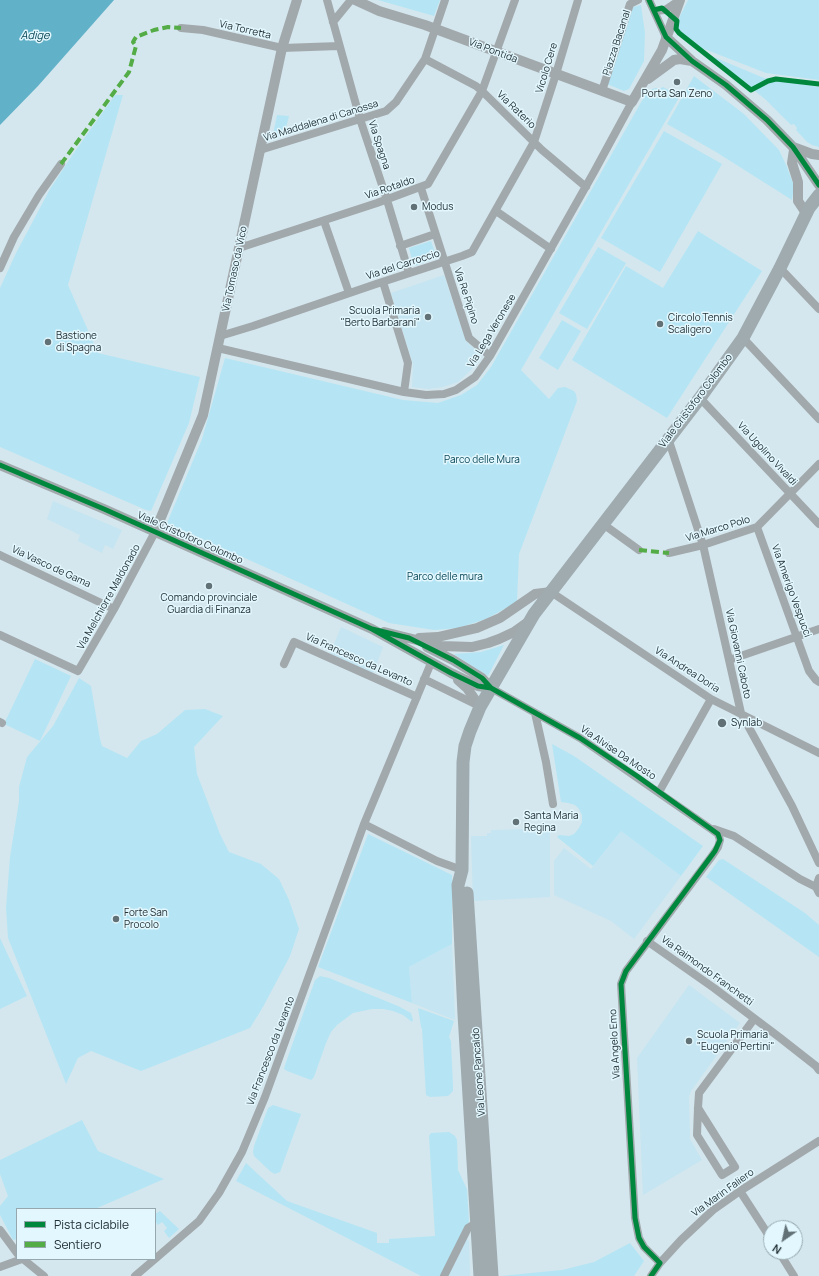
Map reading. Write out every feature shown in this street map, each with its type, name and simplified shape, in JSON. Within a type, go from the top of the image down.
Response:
[{"type":"main road","name":"Viale Cristoforo Colombo","points":[[491,688],[530,620],[700,398],[743,338],[780,268],[806,213],[812,202],[819,195]]},
{"type":"main road","name":"Via Leone Pancaldo","points":[[480,1276],[478,1222],[464,1022],[458,885],[462,870],[463,762],[465,746],[480,707],[491,688]]},
{"type":"main road","name":"Via Leone Pancaldo","points":[[462,870],[467,885],[492,1276]]},
{"type":"street","name":"Via Tomaso da Vico","points":[[155,532],[203,415],[282,48],[296,0]]},
{"type":"street","name":"Via Spagna","points":[[327,0],[360,119],[387,200],[408,273]]},
{"type":"street","points":[[333,22],[351,0]]},
{"type":"street","name":"Via Pontida","points":[[354,0],[379,11],[435,29],[632,102]]},
{"type":"street","name":"Via Maddalena di Canossa","points":[[260,150],[386,111],[396,102],[425,59],[445,0]]},
{"type":"street","name":"Via Rotaldo","points":[[239,248],[387,200],[428,184],[482,91],[515,0]]},
{"type":"street","name":"Vicolo Cere","points":[[534,142],[578,0]]},
{"type":"street","name":"Piazza Bacanal","points":[[602,91],[630,4],[638,0]]},
{"type":"street","points":[[649,0],[666,37],[692,61],[742,98],[767,120],[794,148],[819,185]]},
{"type":"street","points":[[654,11],[665,10],[680,0]]},
{"type":"street","points":[[632,102],[662,50],[680,0]]},
{"type":"street","name":"Via Torretta","points":[[181,28],[203,30],[282,48]]},
{"type":"street","points":[[282,48],[339,46]]},
{"type":"street","name":"Via Raterio","points":[[425,59],[476,86],[534,142],[586,187]]},
{"type":"street","points":[[644,83],[666,64],[674,60],[680,59],[692,61]]},
{"type":"street","points":[[622,98],[638,93]]},
{"type":"street","name":"Via Lega Veronese","points":[[218,348],[426,396],[444,394],[456,390],[475,377],[490,356],[586,187],[632,102]]},
{"type":"street","name":"Via del Carroccio","points":[[220,336],[472,252],[534,142]]},
{"type":"street","points":[[794,148],[819,155]]},
{"type":"street","points":[[794,148],[792,163],[798,182],[798,201],[806,213]]},
{"type":"street","points":[[0,268],[14,237],[61,164]]},
{"type":"street","name":"Via Re Pipino","points":[[421,188],[469,338],[490,356]]},
{"type":"street","points":[[496,211],[551,249]]},
{"type":"street","points":[[324,221],[349,293]]},
{"type":"street","points":[[400,246],[435,234]]},
{"type":"street","points":[[780,268],[819,309]]},
{"type":"street","points":[[383,282],[408,363],[404,392]]},
{"type":"street","points":[[743,338],[819,419]]},
{"type":"street","name":"Via Ugolino Vivaldi","points":[[700,398],[819,524]]},
{"type":"street","name":"Via Giovanni Caboto","points":[[668,438],[704,545],[741,713],[792,806],[819,863]]},
{"type":"street","name":"Viale Cristoforo Colombo","points":[[0,464],[372,629],[451,673],[478,686],[491,688]]},
{"type":"street","name":"Via Marco Polo","points":[[669,553],[704,545],[757,527],[819,464]]},
{"type":"street","points":[[603,524],[639,550]]},
{"type":"street","name":"Via Amerigo Vespucci","points":[[757,527],[809,671],[819,682]]},
{"type":"street","name":"Via Melchiorre Maldonado","points":[[0,635],[78,670],[114,609],[155,532]]},
{"type":"street","name":"Via Vasco de Gama","points":[[0,555],[114,609]]},
{"type":"street","name":"Viale Cristoforo Colombo","points":[[409,638],[438,637],[477,628],[500,618],[535,594],[551,592]]},
{"type":"street","name":"Via Andrea Doria","points":[[551,592],[711,699],[819,753]]},
{"type":"street","name":"Viale Cristoforo Colombo","points":[[372,629],[441,646],[472,646],[499,639],[514,632],[530,620]]},
{"type":"street","points":[[729,660],[819,629]]},
{"type":"street","name":"Viale Cristoforo Colombo","points":[[409,638],[453,660],[482,678],[491,688]]},
{"type":"street","name":"Via Francesco da Levanto","points":[[284,664],[294,642],[417,697]]},
{"type":"street","name":"Via Francesco da Levanto","points":[[156,1258],[199,1221],[219,1193],[242,1152],[265,1097],[364,824],[431,663]]},
{"type":"street","name":"Viale Cristoforo Colombo","points":[[451,673],[467,688],[480,707]]},
{"type":"street","points":[[424,679],[480,707]]},
{"type":"street","name":"Via Alvise Da Mosto","points":[[491,688],[580,738],[712,829],[734,836],[817,890],[819,878]]},
{"type":"street","name":"Via Alvise Da Mosto","points":[[659,792],[711,699]]},
{"type":"street","points":[[535,713],[546,762],[553,804]]},
{"type":"street","points":[[364,824],[438,861],[462,870]]},
{"type":"street","name":"Via Angelo Emo","points":[[660,1263],[644,1247],[639,1238],[635,1218],[621,984],[626,971],[647,941],[718,847],[720,840],[718,834],[712,829]]},
{"type":"street","name":"Via Raimondo Franchetti","points":[[647,941],[754,1019],[816,1066],[819,1070]]},
{"type":"street","name":"Via Raimondo Franchetti","points":[[698,1108],[735,1167],[722,1175],[697,1135],[698,1108],[699,1093],[754,1019]]},
{"type":"street","name":"Via Marin Faliero","points":[[650,1276],[660,1263],[696,1225],[713,1210],[819,1141]]},
{"type":"street","points":[[740,1191],[763,1227]]},
{"type":"street","points":[[444,1276],[468,1228],[478,1222]]},
{"type":"street","points":[[0,1230],[16,1252]]},
{"type":"street","points":[[0,1267],[19,1260]]},
{"type":"street","points":[[23,1260],[44,1276]]},
{"type":"street","name":"Via Francesco da Levanto","points":[[135,1276],[154,1260]]},
{"type":"street","points":[[784,1260],[794,1276]]},
{"type":"shaded area","name":"Scuola Primaria \"Berto Barbarani\"","points":[[444,275],[466,341],[481,355],[471,370],[458,382],[443,387],[428,389],[412,387],[413,364],[391,293]]},
{"type":"shaded area","points":[[53,501],[122,530],[113,549],[105,545],[102,553],[78,541],[80,535],[47,519]]},
{"type":"shaded area","points":[[341,627],[383,647],[373,674],[330,654]]},
{"type":"shaded area","points":[[545,825],[550,825],[550,897],[473,901],[471,836],[487,836],[487,833],[491,833],[491,830],[530,829],[530,833],[539,830]]},
{"type":"shaded area","points":[[621,831],[681,876],[634,939],[611,921],[554,895],[554,861],[564,848],[591,869]]},
{"type":"shaded area","points":[[452,944],[455,1020],[412,1003],[409,967]]},
{"type":"shaded area","points":[[689,985],[740,1023],[691,1091],[689,1097],[690,1139],[702,1160],[643,1195],[637,1058]]},
{"type":"shaded area","points":[[465,1238],[469,1241],[470,1276],[446,1276]]},
{"type":"green space","points":[[378,0],[440,0],[434,16]]},
{"type":"green space","points":[[688,0],[819,0],[819,80],[766,73],[699,47],[681,33],[678,28],[677,22]]},
{"type":"green space","points":[[641,5],[645,33],[644,61],[629,89],[624,91],[607,84],[633,7]]},
{"type":"green space","points":[[709,55],[764,78],[819,87],[819,147],[807,142],[796,130],[797,128],[794,124],[791,125],[765,99]]},
{"type":"green space","points":[[694,76],[744,114],[779,150],[794,186],[792,200],[716,152],[667,124]]},
{"type":"green space","points":[[663,87],[680,96],[521,370],[549,399],[558,388],[565,387],[574,391],[577,401],[519,554],[517,602],[486,619],[458,628],[434,630],[389,623],[167,523],[202,439],[225,358],[403,400],[438,403],[461,395],[477,385],[491,367],[644,97],[652,89]]},
{"type":"green space","points":[[115,95],[123,95],[68,285],[98,353],[200,377],[189,423],[151,511],[0,447],[0,288],[16,253],[50,189]]},
{"type":"green space","points":[[277,115],[289,116],[284,136],[272,139]]},
{"type":"green space","points":[[664,131],[722,164],[660,272],[601,238]]},
{"type":"green space","name":"Circolo Tennis Scaligero","points":[[698,231],[762,271],[667,418],[572,360],[626,266],[663,288]]},
{"type":"green space","points":[[431,241],[437,258],[414,266],[409,248]]},
{"type":"green space","points":[[598,247],[626,263],[587,329],[559,313]]},
{"type":"green space","points":[[562,320],[581,331],[558,370],[539,358]]},
{"type":"green space","points":[[504,645],[488,676],[454,654],[481,652]]},
{"type":"green space","points":[[35,659],[71,676],[40,741],[4,724]]},
{"type":"green space","points":[[79,678],[91,686],[102,746],[127,758],[141,741],[157,734],[185,710],[205,709],[223,716],[194,747],[197,774],[220,834],[229,852],[261,864],[279,879],[289,900],[299,929],[290,956],[250,1028],[141,1071],[91,1051],[78,1058],[66,1084],[8,938],[6,908],[10,857],[19,801],[19,787],[27,757],[53,726]]},
{"type":"green space","points":[[552,744],[574,756],[703,846],[681,876],[621,831],[593,866],[557,837],[559,835],[569,836],[574,834],[582,822],[582,815],[575,805],[561,802]]},
{"type":"green space","points":[[368,834],[452,875],[452,944],[409,967],[412,1003],[318,967]]},
{"type":"green space","points":[[723,859],[805,913],[819,925],[819,957],[706,877],[719,860]]},
{"type":"green space","points":[[0,938],[27,996],[0,1009]]},
{"type":"green space","points":[[320,976],[329,978],[398,1006],[411,1013],[413,1020],[412,1022],[403,1015],[383,1009],[372,1009],[353,1013],[337,1025],[331,1032],[314,1077],[311,1080],[284,1069],[315,980]]},
{"type":"green space","points":[[418,1008],[454,1021],[449,1037],[451,1041],[453,1091],[448,1096],[430,1097],[426,1095],[422,1029]]},
{"type":"green space","points":[[273,1105],[301,1114],[280,1172],[275,1174],[254,1156],[253,1152],[268,1108]]},
{"type":"green space","points":[[82,1120],[98,1151],[164,1179],[97,1208],[16,1208],[16,1239],[13,1240],[0,1215],[0,1206],[8,1196],[0,1174],[0,1160]]},
{"type":"green space","points":[[449,1132],[455,1136],[457,1140],[458,1170],[467,1189],[469,1222],[466,1231],[443,1276],[421,1276],[236,1181],[246,1163],[287,1201],[377,1233],[377,1243],[389,1243],[389,1239],[435,1236],[429,1136],[431,1133]]},
{"type":"green space","points":[[160,1211],[179,1229],[169,1238],[164,1231],[167,1228],[162,1222],[158,1225],[156,1222],[156,1213]]},
{"type":"green space","points":[[630,1243],[644,1261],[634,1276],[500,1276],[562,1270],[594,1262]]},
{"type":"water","name":"Adige","points":[[0,0],[114,0],[38,86],[0,125]]},
{"type":"marked path","points":[[61,164],[129,72],[136,46],[133,42],[136,37],[154,30],[168,27],[181,28]]},
{"type":"marked path","points":[[639,550],[669,553]]},
{"type":"cycle path","points":[[649,0],[666,37],[692,61],[726,85],[767,120],[793,147],[819,185]]},
{"type":"cycle path","points":[[654,10],[662,8],[677,21],[676,29],[679,33],[751,90],[768,81],[776,79],[819,84]]},
{"type":"cycle path","points":[[0,465],[104,509],[372,629],[451,673],[478,686],[491,688]]},
{"type":"cycle path","points":[[372,629],[409,638],[453,660],[482,678],[491,688],[580,738],[637,776],[718,834],[720,840],[715,851],[626,971],[621,984],[635,1218],[639,1238],[644,1247],[660,1263],[651,1276]]},
{"type":"place","name":"Porta San Zeno","points":[[677,82]]},
{"type":"place","name":"Modus","points":[[414,207]]},
{"type":"place","name":"Scuola Primaria \"Berto Barbarani\"","points":[[428,317]]},
{"type":"place","name":"Circolo Tennis Scaligero","points":[[660,324]]},
{"type":"place","name":"Bastione di Spagna","points":[[48,342]]},
{"type":"place","name":"Comando provinciale Guardia di Finanza","points":[[209,586]]},
{"type":"place","name":"Synlab","points":[[722,723]]},
{"type":"place","name":"Santa Maria Regina","points":[[516,822]]},
{"type":"place","name":"Forte San Procolo","points":[[116,919]]},
{"type":"place","name":"Scuola Primaria \"Eugenio Pertini\"","points":[[689,1041]]},
{"type":"park label","name":"Parco delle Mura","points":[[482,460]]},
{"type":"park label","name":"Parco delle mura","points":[[445,577]]}]
